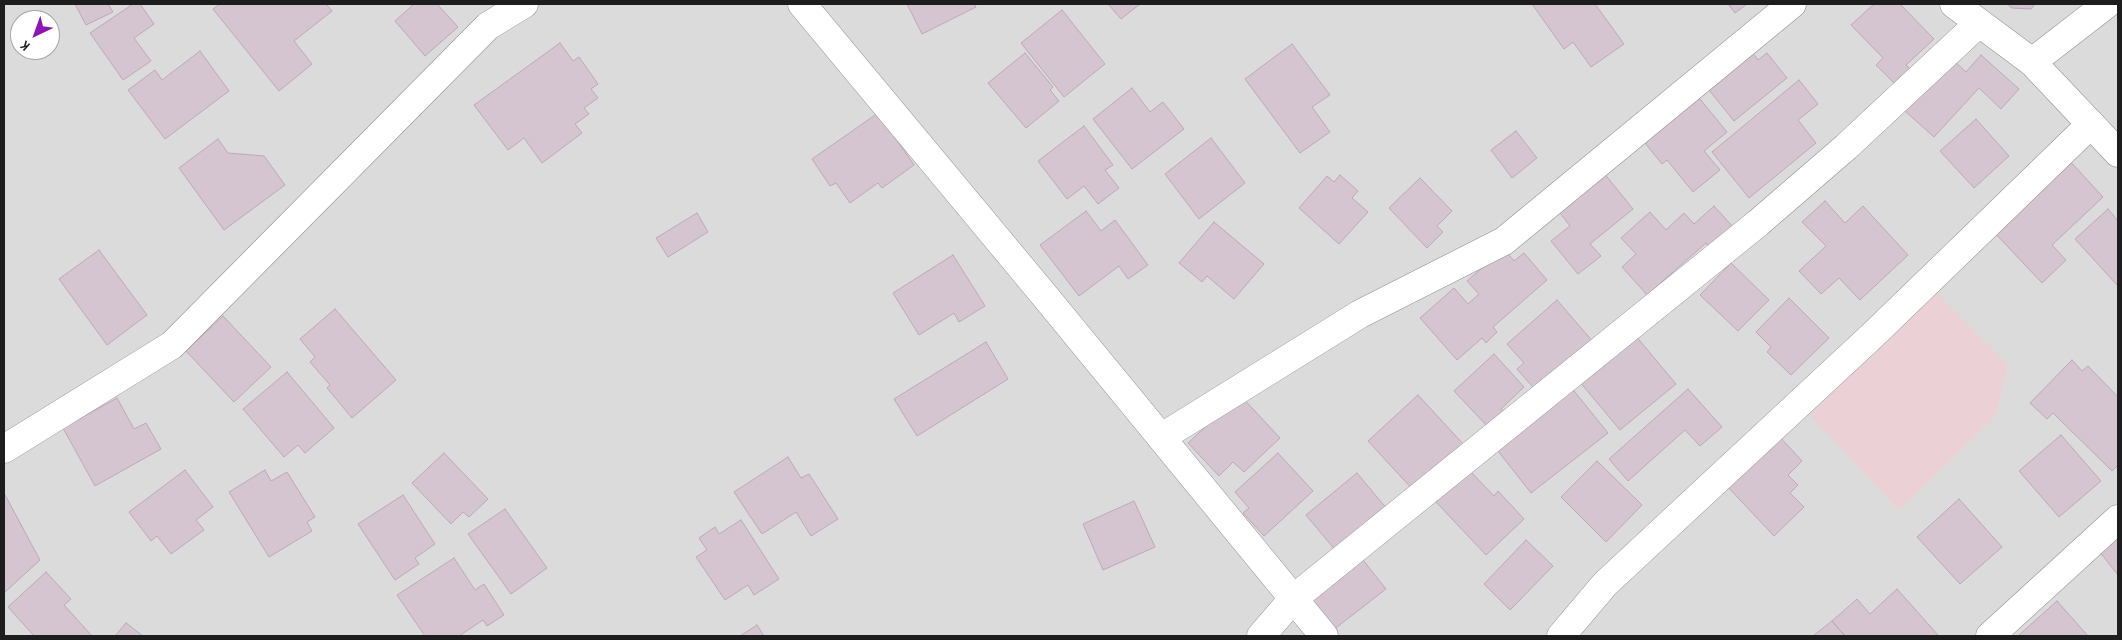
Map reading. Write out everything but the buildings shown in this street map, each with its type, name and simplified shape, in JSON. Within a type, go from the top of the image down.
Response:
[{"type":"street","points":[[4,449],[172,345],[488,26],[524,4]]},
{"type":"street","points":[[802,4],[1162,437],[1324,636]]},
{"type":"street","points":[[1162,437],[1360,314],[1504,241],[1792,4]]},
{"type":"street","points":[[1954,4],[2032,62],[2118,153]]},
{"type":"street","points":[[2032,62],[2107,4]]},
{"type":"street","points":[[1261,636],[1293,599],[1758,223],[1846,147],[1979,23]]},
{"type":"street","points":[[1561,636],[1605,584],[1874,334],[2091,124]]},
{"type":"street","points":[[1990,636],[2118,519]]},
{"type":"shaded area","points":[[4,4],[2118,4],[2118,636],[4,636]]},
{"type":"shaded area","points":[[1935,291],[2008,365],[1996,416],[1899,510],[1810,415]]}]
